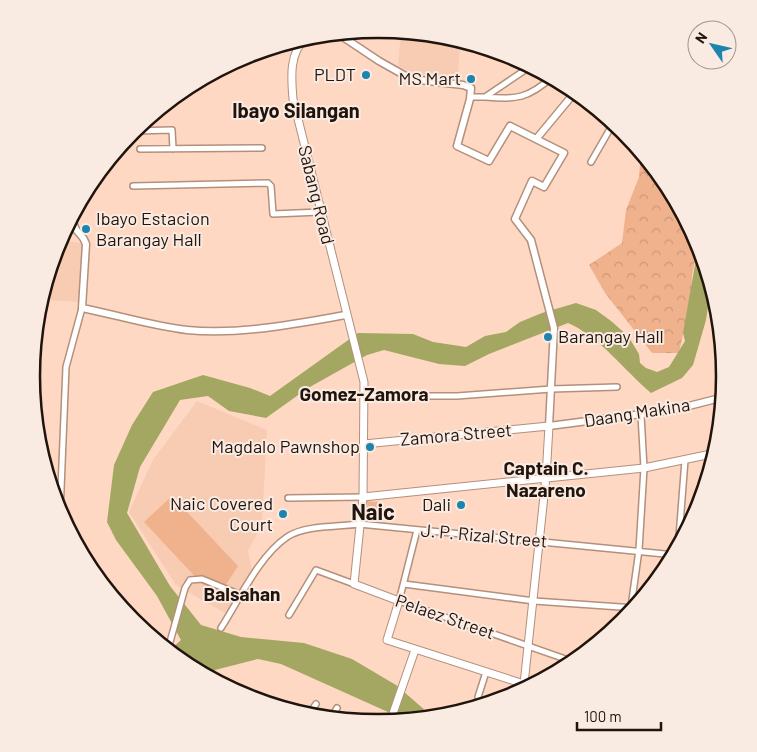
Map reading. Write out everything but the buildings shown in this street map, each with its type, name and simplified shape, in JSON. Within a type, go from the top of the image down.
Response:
[{"type":"main road","name":"Sabang Road","points":[[300,47],[294,57],[291,73],[293,98],[320,212],[360,364],[364,396],[363,497],[354,584]]},
{"type":"main road","name":"Zamora Street","points":[[364,444],[549,426]]},
{"type":"main road","points":[[528,680],[529,646],[546,477],[549,426]]},
{"type":"main road","points":[[363,497],[644,468],[707,456]]},
{"type":"main road","name":"Pelaez Street","points":[[354,584],[399,601]]},
{"type":"main road","points":[[399,601],[387,640],[521,683]]},
{"type":"main road","points":[[394,714],[416,650]]},
{"type":"street","points":[[346,39],[411,80],[468,85],[472,91],[457,146],[488,161],[510,126],[564,153],[544,187],[532,181],[515,219],[531,240],[554,328],[549,426]]},
{"type":"street","points":[[486,96],[524,70]]},
{"type":"street","points":[[471,96],[520,98],[538,89],[546,82]]},
{"type":"street","points":[[537,138],[571,97]]},
{"type":"street","points":[[591,162],[610,129]]},
{"type":"street","points":[[146,131],[172,130],[174,148]]},
{"type":"street","points":[[140,149],[262,148]]},
{"type":"street","points":[[133,186],[268,183],[271,186],[273,214],[320,212]]},
{"type":"street","points":[[61,492],[66,367],[82,308],[86,244],[85,240],[75,232],[74,228]]},
{"type":"street","points":[[82,308],[185,330],[217,331],[275,328],[346,315]]},
{"type":"street","points":[[364,396],[456,396],[552,388],[617,387]]},
{"type":"street","name":"Daang Makina","points":[[549,426],[673,410],[716,400]]},
{"type":"street","points":[[633,599],[639,550],[644,468],[641,415]]},
{"type":"street","points":[[679,531],[685,460]]},
{"type":"street","points":[[288,498],[363,497]]},
{"type":"street","name":"J. P. Rizal Street","points":[[221,628],[262,561],[287,537],[308,530],[359,524],[666,554]]},
{"type":"street","points":[[399,601],[417,530]]},
{"type":"street","name":"Pelaez Street","points":[[289,615],[316,570],[354,584]]},
{"type":"street","points":[[169,643],[187,583],[194,579],[202,579],[241,596]]},
{"type":"street","points":[[404,584],[534,601],[623,609]]},
{"type":"street","name":"Pelaez Street","points":[[399,601],[564,659]]},
{"type":"street","points":[[478,697],[486,672]]},
{"type":"street","points":[[313,708],[316,704]]},
{"type":"street","points":[[335,712],[337,708]]},
{"type":"shaded area","points":[[400,38],[423,40],[460,47],[458,78],[417,75],[398,66]]},
{"type":"shaded area","points":[[68,242],[84,243],[80,302],[49,300],[58,267]]},
{"type":"shaded area","points":[[696,259],[709,303],[706,320],[693,365],[682,378],[651,393],[601,345],[580,329],[568,323],[489,354],[465,366],[439,364],[384,350],[367,355],[308,388],[266,418],[229,411],[208,396],[180,400],[140,467],[127,513],[170,586],[201,625],[241,637],[304,643],[352,659],[396,685],[426,711],[394,714],[281,664],[258,659],[214,672],[209,669],[174,646],[181,640],[157,596],[116,540],[107,522],[114,465],[132,425],[153,392],[203,375],[250,388],[270,396],[358,333],[413,334],[433,342],[466,347],[485,336],[506,332],[520,322],[542,313],[576,303],[596,310],[611,321],[628,336],[639,354],[640,363],[646,368],[657,372],[669,367],[685,341],[683,333]]},
{"type":"shaded area","points":[[197,401],[267,430],[262,524],[248,551],[252,570],[225,613],[176,585],[129,512],[153,460]]},
{"type":"green space","points":[[640,162],[672,207],[696,258],[692,275],[691,298],[679,353],[652,353],[605,293],[589,265],[622,243],[626,210],[639,177]]},
{"type":"green space","points":[[172,496],[238,566],[221,592],[202,584],[144,522]]},
{"type":"green space","points":[[365,501],[380,502],[379,522],[364,521]]},
{"type":"place","name":"PLDT","points":[[366,75]]},
{"type":"place","name":"MS Mart","points":[[471,79]]},
{"type":"place","name":"Ibayo Estacion Barangay Hall","points":[[86,229]]},
{"type":"place","name":"Barangay Hall","points":[[548,337]]},
{"type":"place","name":"Magdalo Pawnshop","points":[[370,447]]},
{"type":"place","name":"Dali","points":[[461,505]]},
{"type":"place","name":"Naic Covered Court","points":[[283,514]]},
{"type":"district","name":"Ibayo Silangan","points":[[296,111]]},
{"type":"district","name":"Gomez-Zamora","points":[[364,394]]},
{"type":"district","name":"Captain C. Nazareno","points":[[546,479]]},
{"type":"district","name":"Naic","points":[[373,512]]},
{"type":"district","name":"Balsahan","points":[[242,594]]}]
